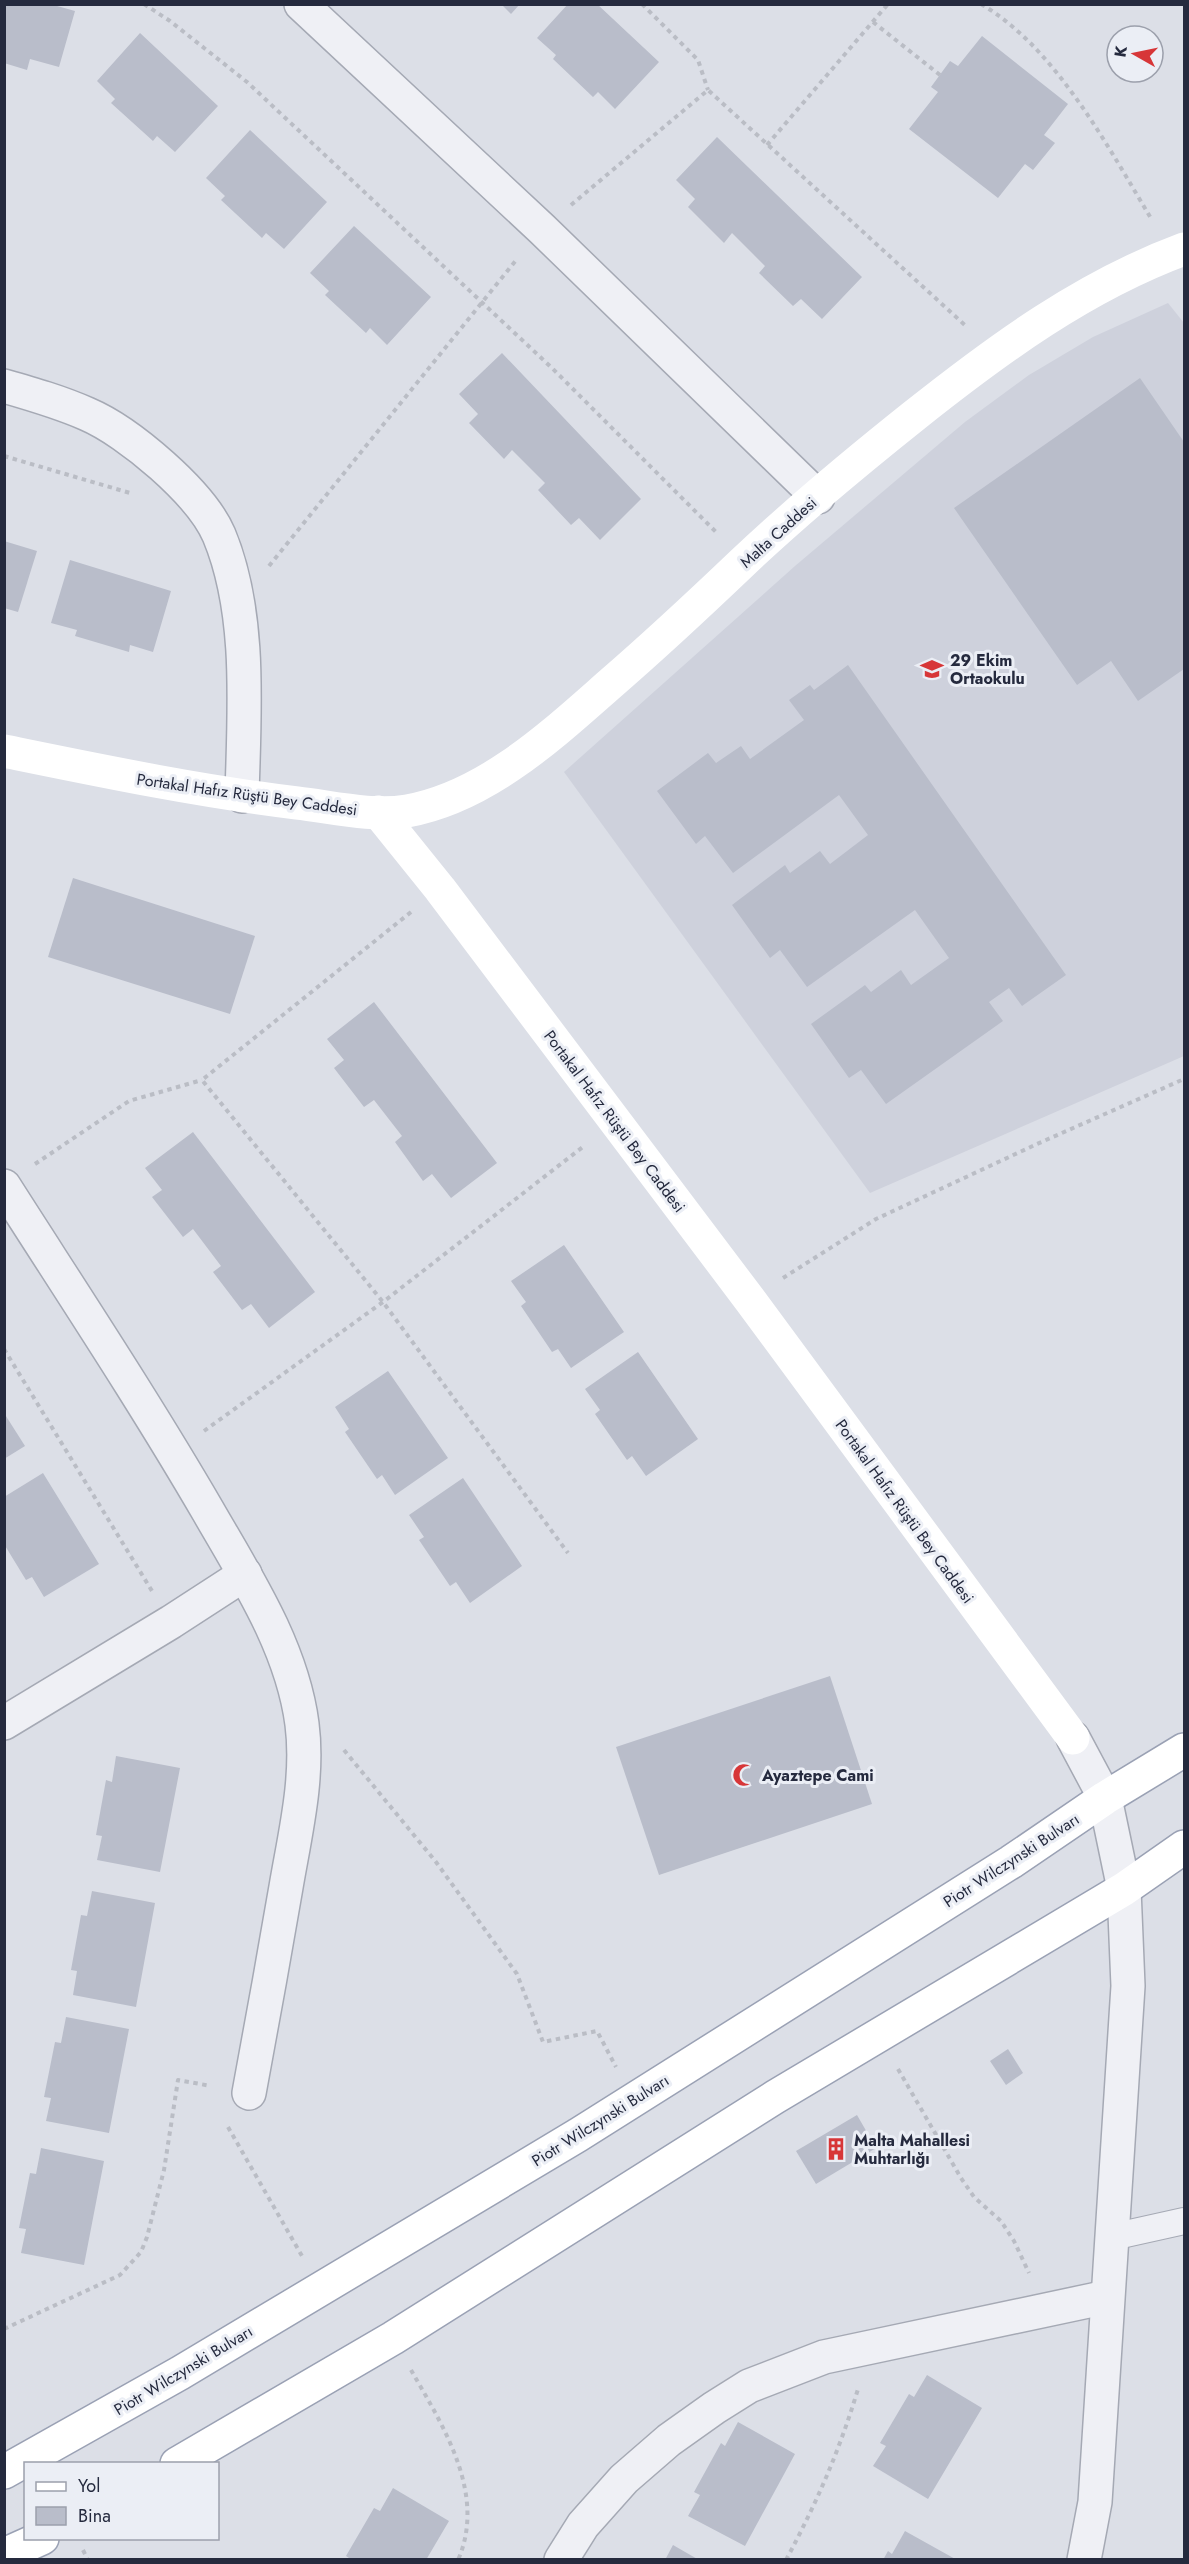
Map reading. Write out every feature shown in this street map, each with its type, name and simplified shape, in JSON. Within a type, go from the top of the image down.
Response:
[{"type":"main road","name":"Malta Caddesi","points":[[378,812],[407,811],[441,800],[476,786],[514,762],[559,729],[684,619],[855,462],[1047,317],[1109,282],[1179,251]]},
{"type":"main road","name":"Portakal Hafız Rüştü Bey Caddesi","points":[[4,751],[149,781],[242,796],[378,812],[440,889],[750,1300],[1073,1737]]},
{"type":"main road","name":"Piotr Wilczynski Bulvarı","points":[[4,2472],[180,2373],[578,2135],[1011,1862],[1105,1798],[1185,1750]]},
{"type":"main road","points":[[179,2462],[393,2338],[775,2097],[1124,1889],[1185,1846]]},
{"type":"main road","points":[[4,2555],[38,2540]]},
{"type":"street","points":[[301,4],[542,229],[818,497]]},
{"type":"street","points":[[4,386],[89,414],[153,458],[186,488],[204,509],[218,533],[227,555],[237,605],[245,700],[242,796]]},
{"type":"street","points":[[4,1186],[174,1453],[244,1574],[282,1649],[294,1685],[302,1724],[304,1762],[298,1819],[249,2093]]},
{"type":"street","points":[[4,1723],[171,1622],[244,1574]]},
{"type":"street","points":[[1073,1737],[1105,1798],[1124,1889],[1128,1986],[1095,2502],[1084,2559]]},
{"type":"street","points":[[561,2559],[583,2525],[624,2479],[669,2440],[749,2386],[824,2357],[868,2346],[1107,2297]]},
{"type":"lane","points":[[1112,2236],[1185,2222]]},
{"type":"path","points":[[144,4],[170,21],[247,82],[561,377],[745,561]]},
{"type":"path","points":[[642,4],[698,60],[708,90],[996,354]]},
{"type":"path","points":[[767,145],[888,4]]},
{"type":"path","points":[[981,4],[1017,30],[1060,78],[1179,251]]},
{"type":"path","points":[[873,22],[940,75]]},
{"type":"path","points":[[237,605],[542,229],[708,90]]},
{"type":"path","points":[[4,456],[140,495]]},
{"type":"path","points":[[33,1166],[129,1101],[202,1080],[440,889]]},
{"type":"path","points":[[750,1300],[876,1219],[1037,1144],[1185,1079]]},
{"type":"path","points":[[202,1080],[383,1302],[568,1552]]},
{"type":"path","points":[[174,1453],[383,1302],[615,1121]]},
{"type":"path","points":[[4,1349],[171,1622]]},
{"type":"path","points":[[342,1748],[436,1862],[517,1974],[543,2042],[597,2031],[619,2072]]},
{"type":"path","points":[[894,2060],[961,2178],[974,2197],[1000,2221],[1014,2241],[1046,2310]]},
{"type":"path","points":[[4,2329],[120,2275],[132,2263],[147,2237],[164,2170],[178,2080],[204,2085],[210,2095]]},
{"type":"path","points":[[228,2126],[305,2261]]},
{"type":"path","points":[[786,2559],[819,2498],[843,2436],[868,2346]]},
{"type":"path","points":[[407,2362],[438,2417],[458,2459],[465,2491],[467,2520],[466,2538],[458,2559]]},
{"type":"path","points":[[83,2550],[88,2559]]},
{"type":"shaded area","name":"29 Ekim Ortaokulu","points":[[1168,303],[1184,323],[1184,1056],[870,1193],[564,772],[795,566],[965,422],[1029,375],[1093,337]]},
{"type":"building","points":[[4,4],[50,4],[75,11],[59,67],[30,59],[27,70],[4,63]]},
{"type":"building","points":[[501,4],[520,4],[511,14]]},
{"type":"building","points":[[568,4],[597,4],[659,62],[615,109],[598,92],[593,97],[553,59],[556,55],[537,38]]},
{"type":"building","points":[[140,33],[218,106],[175,152],[157,136],[153,141],[111,103],[115,99],[97,81]]},
{"type":"building","points":[[982,36],[1068,104],[1044,135],[1055,143],[1033,170],[1025,164],[998,198],[909,129],[938,92],[931,87],[950,61],[958,66]]},
{"type":"building","points":[[250,130],[327,202],[284,249],[266,233],[262,238],[221,200],[225,196],[206,178]]},
{"type":"building","points":[[717,137],[862,277],[822,319],[801,299],[793,306],[759,273],[765,266],[732,233],[724,243],[688,207],[695,199],[676,180]]},
{"type":"building","points":[[354,226],[431,297],[387,345],[370,328],[366,333],[325,295],[329,291],[310,273]]},
{"type":"building","points":[[502,353],[641,499],[600,540],[579,518],[571,525],[538,490],[545,483],[512,450],[504,459],[469,423],[478,414],[459,394]]},
{"type":"building","points":[[1140,378],[1184,442],[1184,669],[1138,701],[1111,661],[1077,685],[954,508]]},
{"type":"building","points":[[4,541],[37,551],[18,612],[4,608]]},
{"type":"building","points":[[70,560],[171,591],[153,652],[130,645],[129,652],[75,636],[77,630],[51,623]]},
{"type":"building","points":[[848,665],[1066,975],[1022,1006],[1009,988],[989,1002],[1003,1021],[886,1104],[861,1070],[849,1078],[811,1024],[865,985],[871,992],[901,970],[911,985],[949,958],[915,910],[807,987],[780,950],[770,958],[732,905],[785,865],[790,873],[820,851],[830,864],[868,835],[839,795],[733,873],[705,836],[696,844],[657,791],[708,753],[716,763],[741,746],[750,759],[804,720],[789,700],[810,685],[814,690]]},
{"type":"building","points":[[73,878],[255,936],[230,1014],[48,957]]},
{"type":"building","points":[[374,1002],[497,1163],[451,1198],[432,1174],[423,1181],[395,1142],[402,1136],[374,1100],[364,1107],[334,1068],[344,1060],[327,1039]]},
{"type":"building","points":[[193,1132],[315,1292],[269,1328],[251,1304],[242,1310],[213,1272],[221,1266],[193,1229],[183,1237],[152,1197],[162,1190],[145,1168]]},
{"type":"building","points":[[564,1245],[624,1332],[571,1368],[558,1349],[552,1352],[521,1306],[526,1302],[511,1281]]},
{"type":"building","points":[[638,1352],[698,1439],[646,1476],[632,1456],[627,1460],[595,1414],[600,1410],[585,1389]]},
{"type":"building","points":[[388,1371],[448,1458],[395,1495],[382,1475],[377,1479],[345,1432],[349,1429],[335,1407]]},
{"type":"building","points":[[4,1413],[25,1446],[4,1459]]},
{"type":"building","points":[[43,1473],[99,1564],[44,1597],[32,1577],[26,1580],[4,1544],[4,1497]]},
{"type":"building","points":[[463,1478],[522,1566],[470,1603],[456,1582],[450,1586],[419,1540],[424,1537],[409,1515]]},
{"type":"building","name":"Ayaztepe Cami","points":[[830,1676],[872,1804],[659,1875],[616,1747]]},
{"type":"building","points":[[116,1756],[180,1768],[160,1872],[97,1860],[102,1836],[96,1835],[106,1780],[112,1782]]},
{"type":"building","points":[[92,1891],[155,1903],[136,2007],[73,1995],[77,1971],[71,1970],[81,1915],[87,1916]]},
{"type":"building","points":[[66,2017],[129,2029],[109,2133],[46,2121],[51,2098],[44,2097],[55,2042],[61,2043]]},
{"type":"building","points":[[1008,2049],[1023,2073],[1006,2085],[990,2061]]},
{"type":"building","name":"Malta Mahallesi Muhtarlığı","points":[[857,2115],[876,2148],[816,2184],[796,2151]]},
{"type":"building","points":[[41,2148],[104,2161],[84,2265],[21,2253],[26,2229],[19,2228],[30,2173],[36,2174]]},
{"type":"building","points":[[927,2375],[982,2408],[928,2499],[873,2466],[886,2446],[880,2443],[909,2394],[914,2397]]},
{"type":"building","points":[[738,2422],[795,2454],[745,2546],[688,2516],[700,2495],[694,2492],[721,2443],[725,2446]]},
{"type":"building","points":[[393,2488],[449,2521],[426,2560],[352,2560],[346,2556],[374,2508],[380,2511]]},
{"type":"building","points":[[905,2531],[957,2560],[883,2560],[888,2551],[892,2554]]},
{"type":"building","points":[[673,2545],[699,2560],[665,2560]]},
{"type":"place","name":"29 Ekim Ortaokulu","points":[[932,669]]},
{"type":"place","name":"Ayaztepe Cami","points":[[744,1775]]},
{"type":"place","name":"Malta Mahallesi Muhtarlığı","points":[[836,2149]]}]
